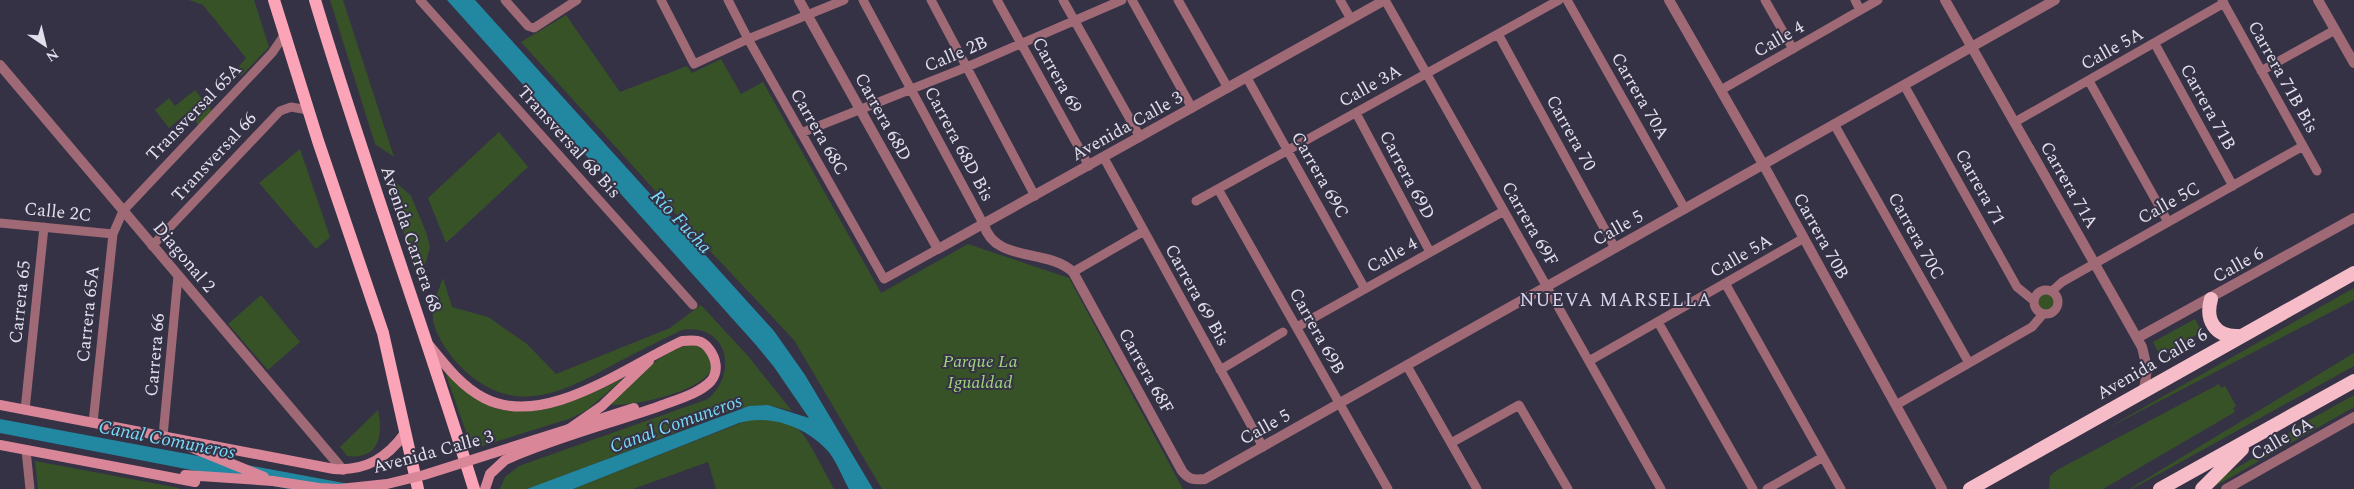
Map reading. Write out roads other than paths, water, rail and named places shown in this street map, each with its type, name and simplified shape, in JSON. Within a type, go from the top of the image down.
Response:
[{"type":"highway","name":"Avenida Calle 6","points":[[1970,489],[2238,336],[2351,274]]},
{"type":"highway","points":[[2211,299],[2208,315],[2215,329],[2226,335],[2238,336]]},
{"type":"highway","points":[[2160,489],[2354,381]]},
{"type":"highway","points":[[2202,489],[2256,436]]},
{"type":"main road","points":[[274,0],[308,110],[383,333],[418,489]]},
{"type":"main road","name":"Avenida Carrera 68","points":[[314,0],[359,142],[429,345],[474,489]]},
{"type":"main road","name":"Avenida Calle 3","points":[[429,345],[456,377],[474,391],[494,402],[519,406],[552,402],[581,393],[682,341],[701,341],[709,348],[715,358],[715,374],[711,381],[683,396],[505,460],[490,474],[485,489]]},
{"type":"main road","name":"Avenida Calle 3","points":[[569,429],[602,406],[664,349]]},
{"type":"main road","name":"Avenida Calle 3","points":[[154,474],[208,475],[340,489],[387,484],[424,475],[614,414],[683,396]]},
{"type":"main road","name":"Avenida Calle 3","points":[[0,405],[324,468],[343,470],[361,468],[377,461],[391,450],[405,433]]},
{"type":"main road","name":"Avenida Calle 3","points":[[163,436],[273,481]]},
{"type":"main road","name":"Avenida Calle 3","points":[[0,445],[154,474],[185,484],[196,485]]},
{"type":"street","name":"Transversal 68 Bis","points":[[420,0],[693,305]]},
{"type":"street","points":[[505,0],[528,26],[538,26],[577,0]]},
{"type":"street","points":[[661,0],[694,64],[748,39],[844,0]]},
{"type":"street","name":"Carrera 68C","points":[[728,0],[800,133],[884,279]]},
{"type":"street","name":"Carrera 68D","points":[[799,0],[938,249]]},
{"type":"street","name":"Carrera 68D Bis","points":[[863,0],[984,225]]},
{"type":"street","points":[[930,0],[1036,196]]},
{"type":"street","name":"Carrera 69","points":[[997,0],[1089,166]]},
{"type":"street","points":[[1063,0],[1140,137]]},
{"type":"street","name":"Calle 2B","points":[[800,133],[912,90],[1122,0]]},
{"type":"street","points":[[1132,0],[1192,108]]},
{"type":"street","points":[[1178,0],[1228,88]]},
{"type":"street","points":[[1340,0],[1351,19]]},
{"type":"street","name":"Avenida Calle 3","points":[[884,279],[1385,0]]},
{"type":"street","name":"Carrera 69F","points":[[1385,0],[1661,489]]},
{"type":"street","name":"Calle 3A","points":[[1196,201],[1559,0]]},
{"type":"street","name":"Carrera 70A","points":[[1567,0],[1685,208]]},
{"type":"street","name":"Carrera 70B","points":[[1669,0],[1763,164],[1942,489]]},
{"type":"street","points":[[1765,0],[1792,49]]},
{"type":"street","points":[[1855,0],[1860,10]]},
{"type":"street","name":"Calle 4","points":[[1721,90],[1878,0]]},
{"type":"street","name":"Carrera 71A","points":[[1945,0],[2137,338],[2146,362],[2147,376],[2144,390]]},
{"type":"street","name":"Calle 5","points":[[1196,480],[1216,474],[2053,0]]},
{"type":"street","points":[[2318,0],[2354,63]]},
{"type":"street","name":"Calle 5A","points":[[2015,122],[2155,44],[2223,2]]},
{"type":"street","name":"Carrera 71B Bis","points":[[2223,2],[2317,171]]},
{"type":"street","points":[[2261,71],[2335,30]]},
{"type":"street","name":"Transversal 65A","points":[[123,211],[272,53],[285,34]]},
{"type":"street","name":"Carrera 70","points":[[1498,34],[1615,248]]},
{"type":"street","name":"Carrera 71B","points":[[2155,44],[2233,186]]},
{"type":"street","name":"Diagonal 2","points":[[0,65],[343,470]]},
{"type":"street","name":"Carrera 69C","points":[[1246,78],[1366,289]]},
{"type":"street","points":[[2089,81],[2168,222]]},
{"type":"street","name":"Carrera 71","points":[[1904,85],[2017,287],[2033,300]]},
{"type":"street","name":"Transversal 66","points":[[152,246],[280,111],[291,107],[308,110]]},
{"type":"street","name":"Carrera 69D","points":[[1356,112],[1430,252]]},
{"type":"street","name":"Carrera 70C","points":[[1834,124],[1969,363]]},
{"type":"street","name":"Calle 5C","points":[[2052,291],[2062,282],[2094,263],[2303,146]]},
{"type":"street","name":"Carrera 69 Bis","points":[[1104,158],[1263,447]]},
{"type":"street","name":"Carrera 69B","points":[[1218,189],[1387,489]]},
{"type":"street","name":"Carrera 65A","points":[[93,423],[113,234],[123,211]]},
{"type":"street","name":"Calle 4","points":[[1297,327],[1504,211]]},
{"type":"street","name":"Calle 6","points":[[2137,338],[2211,299],[2354,218]]},
{"type":"street","name":"Calle 2C","points":[[0,223],[113,234]]},
{"type":"street","points":[[984,225],[986,234],[995,243],[1062,264],[1073,272],[1144,231]]},
{"type":"street","name":"Carrera 65","points":[[25,410],[44,227]]},
{"type":"street","name":"Calle 5A","points":[[1589,361],[1804,238]]},
{"type":"street","name":"Carrera 68F","points":[[1073,272],[1182,471],[1187,478],[1196,480]]},
{"type":"street","name":"Carrera 66","points":[[163,436],[178,276]]},
{"type":"street","points":[[1725,283],[1841,489]]},
{"type":"street","points":[[2040,291],[2052,291],[2057,297],[2056,308],[2051,313],[2043,314],[2036,311],[2033,300],[2040,291]]},
{"type":"street","points":[[1896,405],[2032,327],[2043,314]]},
{"type":"street","points":[[1658,322],[1753,489]]},
{"type":"street","points":[[1220,370],[1283,332]]},
{"type":"street","points":[[1407,366],[1477,489]]},
{"type":"street","points":[[1451,444],[1519,405],[1568,489]]},
{"type":"street","name":"Calle 6A","points":[[2226,489],[2354,417]]},
{"type":"street","points":[[26,450],[30,489]]},
{"type":"street","points":[[1767,489],[1823,457]]},
{"type":"water","points":[[447,0],[475,0],[774,331],[805,375],[873,489],[849,489],[833,458],[817,441],[797,428],[774,421],[762,420],[739,423],[573,489],[527,489],[749,406],[768,405],[809,418],[774,367],[756,345]]},
{"type":"water","points":[[0,419],[376,489],[289,489],[0,433]]},
{"type":"district","name":"NUEVA MARSELLA","points":[[1616,300]]},
{"type":"water label","name":"Río Fucha","points":[[681,222]]},
{"type":"water label","name":"Canal Comuneros","points":[[676,424]]},
{"type":"water label","name":"Canal Comuneros","points":[[167,440]]},
{"type":"park label","name":"Parque La Igualdad","points":[[980,371]]}]
